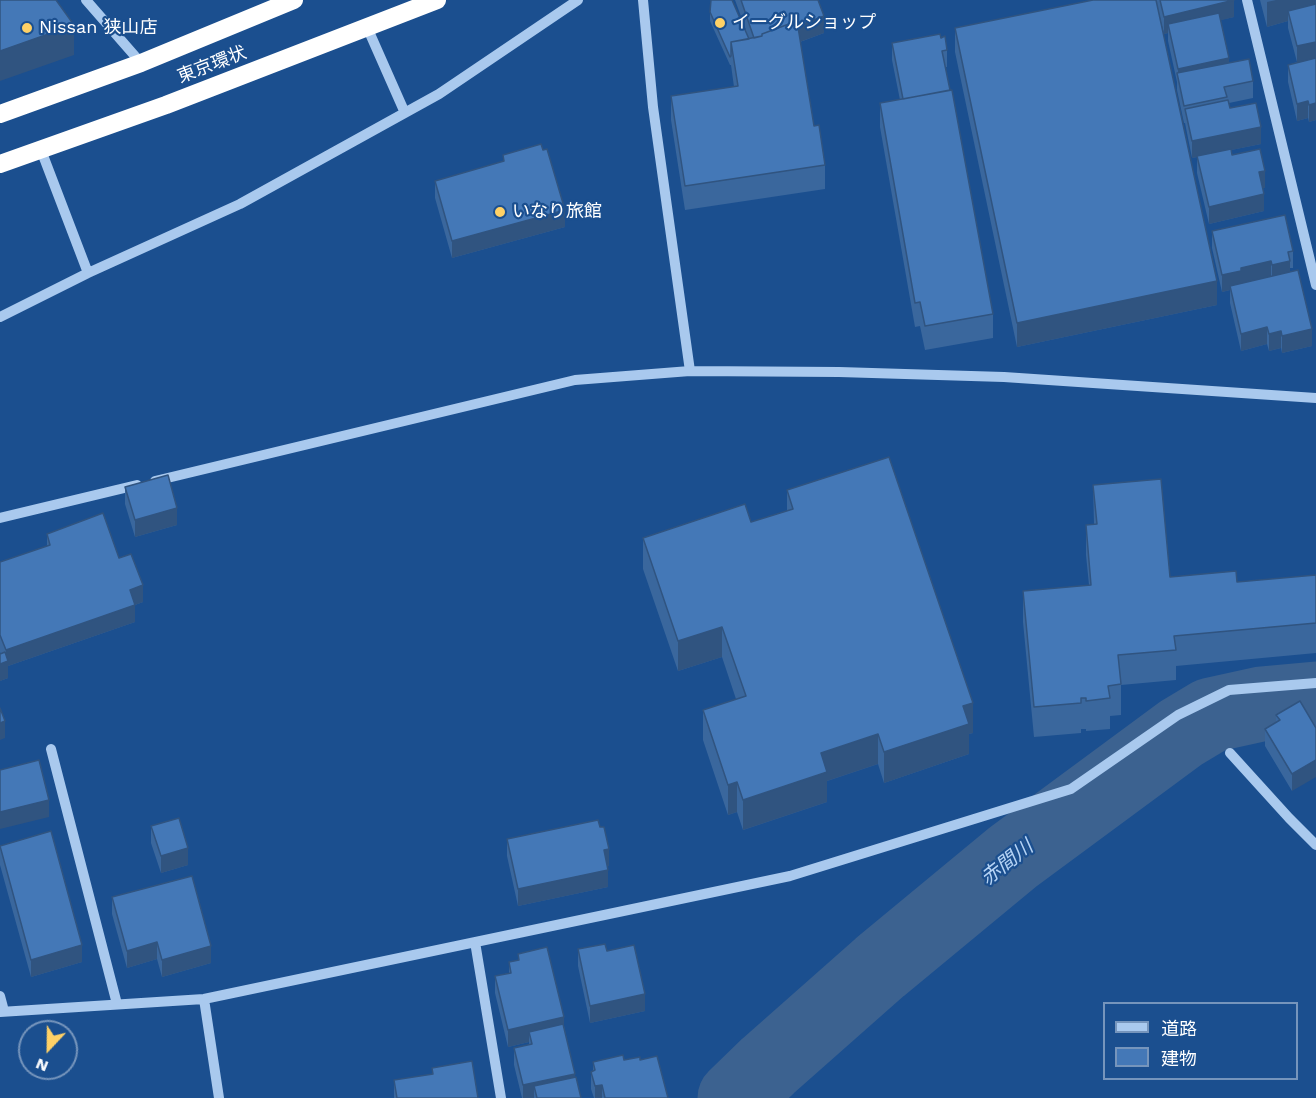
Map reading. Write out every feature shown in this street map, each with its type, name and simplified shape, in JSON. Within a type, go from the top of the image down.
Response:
[{"type":"highway","name":"東京環状","points":[[0,114],[141,63],[294,0]]},
{"type":"highway","name":"東京環状","points":[[0,164],[166,105],[437,0]]},
{"type":"street","points":[[86,0],[141,63]]},
{"type":"street","points":[[0,317],[88,273],[240,204],[439,94],[578,0]]},
{"type":"street","points":[[643,0],[653,107],[690,371]]},
{"type":"street","points":[[1247,0],[1316,285]]},
{"type":"street","points":[[367,27],[405,113]]},
{"type":"street","points":[[41,150],[88,273]]},
{"type":"street","points":[[0,518],[575,380],[690,371],[839,372],[1004,377],[1316,398]]},
{"type":"street","points":[[0,996],[2,1011],[204,999],[801,873],[1071,789],[1178,715],[1229,690],[1316,683]]},
{"type":"street","points":[[51,749],[117,1004]]},
{"type":"street","points":[[1230,753],[1316,844]]},
{"type":"street","points":[[475,942],[501,1098]]},
{"type":"street","points":[[204,999],[219,1098]]},
{"type":"building","points":[[0,0],[56,0],[74,25],[0,51]]},
{"type":"building","points":[[711,0],[732,0],[749,39],[731,42],[730,57],[710,12]]},
{"type":"building","points":[[741,0],[818,0],[824,16],[798,26],[797,21],[754,38]]},
{"type":"building","points":[[1093,0],[1156,0],[1217,281],[1017,323],[955,28]]},
{"type":"building","points":[[1160,0],[1234,0],[1164,17]]},
{"type":"building","points":[[1316,4],[1316,42],[1297,46],[1288,11]]},
{"type":"building","points":[[1219,13],[1229,58],[1178,69],[1168,24]]},
{"type":"building","points":[[797,21],[814,126],[819,125],[825,165],[685,186],[671,96],[738,86],[731,42],[762,36],[762,34]]},
{"type":"building","points":[[940,34],[941,38],[945,36],[947,50],[942,51],[950,90],[903,99],[892,43]]},
{"type":"building","points":[[1316,58],[1316,103],[1309,105],[1308,101],[1297,104],[1288,65]]},
{"type":"building","points":[[1249,59],[1253,81],[1224,87],[1227,97],[1184,106],[1177,73]]},
{"type":"building","points":[[952,90],[993,314],[925,326],[920,302],[915,303],[880,103]]},
{"type":"building","points":[[1228,100],[1230,108],[1256,103],[1261,127],[1192,141],[1185,109]]},
{"type":"building","name":"いなり旅館","points":[[541,144],[543,150],[547,149],[565,210],[452,241],[435,181],[504,161],[503,155]]},
{"type":"building","points":[[1231,149],[1232,155],[1260,149],[1265,171],[1259,172],[1264,194],[1209,207],[1197,156]]},
{"type":"building","points":[[1285,215],[1293,251],[1288,252],[1290,261],[1272,265],[1271,261],[1222,275],[1212,231]]},
{"type":"building","points":[[1298,270],[1312,329],[1282,336],[1281,331],[1269,334],[1267,327],[1241,334],[1230,286]]},
{"type":"building","points":[[889,457],[973,703],[963,706],[969,724],[884,752],[878,734],[821,753],[827,772],[743,800],[737,782],[728,785],[703,710],[746,696],[722,627],[678,641],[643,538],[745,504],[751,522],[793,509],[787,490]]},
{"type":"building","points":[[168,475],[177,508],[135,520],[125,487]]},
{"type":"building","points":[[1161,479],[1170,577],[1236,571],[1237,582],[1316,575],[1316,623],[1174,636],[1176,650],[1118,655],[1121,684],[1108,686],[1110,698],[1086,701],[1086,698],[1081,698],[1081,703],[1034,707],[1023,591],[1091,585],[1086,525],[1097,524],[1093,485]]},
{"type":"building","points":[[103,513],[119,558],[131,554],[143,585],[130,590],[135,605],[6,650],[0,635],[0,562],[50,545],[47,534]]},
{"type":"building","points":[[5,652],[8,661],[0,664],[0,654]]},
{"type":"building","points":[[1300,701],[1316,728],[1316,760],[1292,774],[1265,729],[1280,720],[1276,715]]},
{"type":"building","points":[[0,708],[5,721],[0,723]]},
{"type":"building","points":[[39,760],[49,800],[0,812],[0,770]]},
{"type":"building","points":[[179,818],[188,848],[161,856],[151,826]]},
{"type":"building","points":[[598,820],[600,827],[604,827],[609,849],[604,850],[608,870],[518,889],[507,839]]},
{"type":"building","points":[[51,831],[82,945],[31,960],[0,846]]},
{"type":"building","points":[[192,876],[211,946],[162,960],[157,942],[127,951],[112,897]]},
{"type":"building","points":[[605,944],[607,951],[634,945],[645,994],[590,1006],[578,949]]},
{"type":"building","points":[[547,947],[564,1017],[508,1030],[495,976],[511,973],[509,962],[519,960],[518,954]]},
{"type":"building","points":[[563,1024],[575,1074],[523,1085],[514,1048],[532,1044],[529,1032]]},
{"type":"building","points":[[623,1055],[624,1060],[640,1057],[640,1060],[657,1056],[668,1098],[605,1098],[602,1085],[595,1086],[591,1072],[595,1070],[593,1062]]},
{"type":"building","points":[[472,1061],[478,1098],[397,1098],[394,1080],[433,1074],[432,1068]]},
{"type":"building","points":[[576,1077],[581,1098],[537,1098],[534,1086]]},
{"type":"waterway","name":"赤間川","points":[[735,1098],[880,967],[1013,857],[1181,733],[1211,715],[1261,704],[1316,699]]},
{"type":"place","name":"イーグルショップ","points":[[720,23]]},
{"type":"place","name":"Nissan 狭山店","points":[[27,28]]},
{"type":"place","name":"いなり旅館","points":[[500,212]]}]
